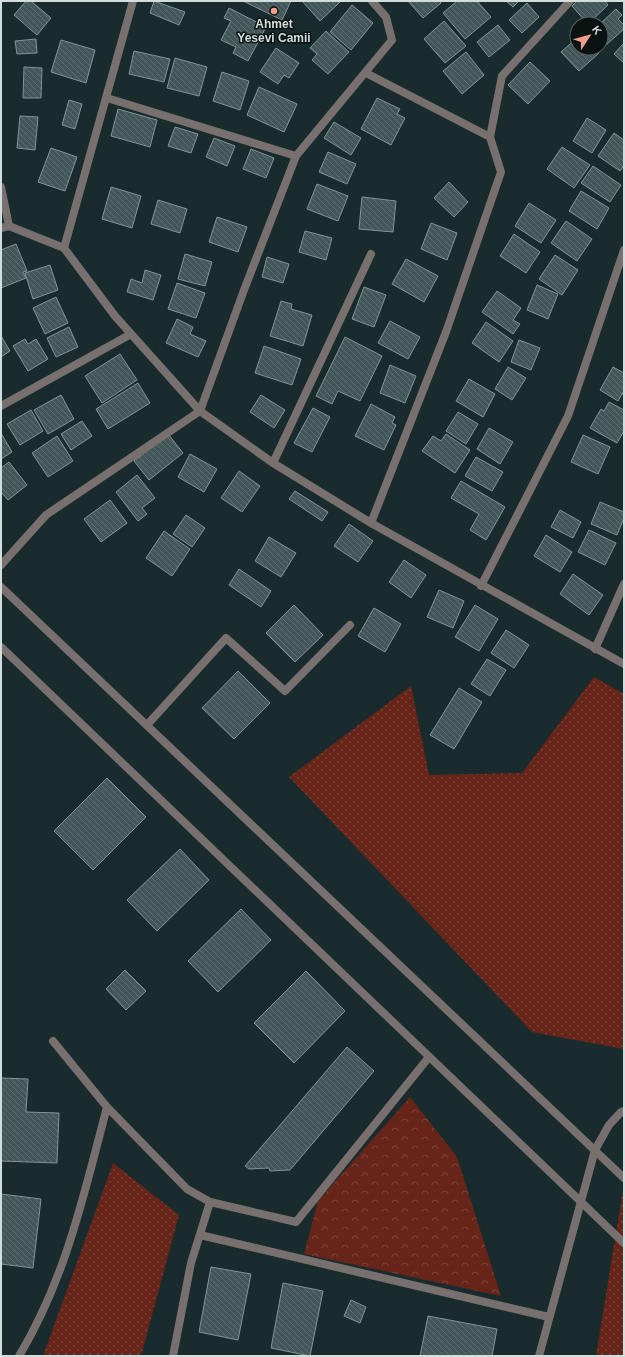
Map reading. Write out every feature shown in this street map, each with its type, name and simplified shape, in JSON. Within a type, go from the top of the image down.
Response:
[{"type":"street","points":[[64,248],[133,1]]},
{"type":"street","points":[[1,565],[46,515],[200,411],[244,290],[296,156],[392,40],[386,17],[372,1]]},
{"type":"street","points":[[372,523],[446,332],[501,172],[490,137],[502,76],[570,1]]},
{"type":"street","points":[[366,73],[490,137]]},
{"type":"street","points":[[107,98],[296,156]]},
{"type":"street","points":[[1,187],[5,227],[64,248],[115,316],[200,411],[273,463],[372,523],[481,586],[624,664]]},
{"type":"street","points":[[481,586],[568,416],[624,250]]},
{"type":"street","points":[[273,463],[371,254]]},
{"type":"street","points":[[1,406],[131,334]]},
{"type":"street","points":[[595,649],[624,584]]},
{"type":"street","points":[[1,587],[624,1178]]},
{"type":"street","points":[[147,725],[226,638],[285,691],[350,625]]},
{"type":"street","points":[[1,647],[624,1243]]},
{"type":"street","points":[[53,1041],[108,1107],[187,1189],[210,1202],[296,1222],[429,1057]]},
{"type":"street","points":[[19,1356],[41,1315],[72,1241],[108,1107]]},
{"type":"street","points":[[539,1356],[595,1150],[609,1124],[621,1112],[624,1112]]},
{"type":"street","points":[[173,1356],[191,1263],[210,1202]]},
{"type":"street","points":[[200,1235],[550,1317]]},
{"type":"green space","points":[[594,677],[624,694],[624,1049],[532,1032],[289,777],[411,686],[429,775],[522,773]]},
{"type":"green space","points":[[410,1097],[457,1157],[501,1296],[304,1254],[318,1201]]},
{"type":"green space","points":[[113,1163],[179,1215],[141,1356],[43,1356]]},
{"type":"green space","points":[[624,1184],[624,1356],[596,1356]]},
{"type":"building","points":[[26,1],[31,1],[51,18],[37,35],[14,15]]},
{"type":"building","points":[[154,1],[185,12],[179,25],[150,13]]},
{"type":"building","name":"Ahmet Yesevi Camii","points":[[243,1],[291,1],[282,20]]},
{"type":"building","points":[[302,1],[341,1],[320,21]]},
{"type":"building","points":[[408,1],[440,1],[441,3],[423,18]]},
{"type":"building","points":[[457,1],[477,1],[491,17],[465,39],[443,13]]},
{"type":"building","points":[[506,1],[519,1],[513,7]]},
{"type":"building","points":[[577,1],[605,1],[608,5],[596,16],[581,16],[572,6]]},
{"type":"building","points":[[527,3],[539,17],[522,33],[509,20]]},
{"type":"building","points":[[352,5],[373,23],[351,50],[330,32]]},
{"type":"building","points":[[229,8],[266,27],[248,61],[233,53],[236,47],[221,40],[231,21],[224,18]]},
{"type":"building","points":[[616,9],[622,15],[618,19],[624,25],[624,29],[609,42],[609,16]]},
{"type":"building","points":[[444,21],[466,46],[445,63],[424,39]]},
{"type":"building","points":[[498,25],[510,40],[489,57],[477,42]]},
{"type":"building","points":[[326,31],[349,52],[328,74],[312,60],[317,54],[310,48]]},
{"type":"building","points":[[36,39],[37,53],[17,54],[15,41]]},
{"type":"building","points":[[61,40],[95,50],[86,83],[51,72]]},
{"type":"building","points":[[624,43],[624,63],[614,54]]},
{"type":"building","points":[[569,45],[569,56],[596,56],[579,71],[561,52]]},
{"type":"building","points":[[276,48],[299,63],[289,78],[284,75],[278,84],[260,72]]},
{"type":"building","points":[[134,51],[170,59],[164,82],[129,74]]},
{"type":"building","points":[[466,52],[484,75],[462,94],[443,71]]},
{"type":"building","points":[[175,58],[207,67],[199,96],[167,88]]},
{"type":"building","points":[[530,62],[550,81],[528,104],[508,85]]},
{"type":"building","points":[[24,67],[42,68],[41,98],[23,98]]},
{"type":"building","points":[[222,72],[249,81],[240,110],[213,101]]},
{"type":"building","points":[[259,87],[297,104],[284,132],[247,115]]},
{"type":"building","points":[[377,98],[400,109],[397,114],[405,118],[391,145],[361,129]]},
{"type":"building","points":[[69,100],[82,104],[75,129],[62,125]]},
{"type":"building","points":[[118,109],[157,120],[150,147],[111,136]]},
{"type":"building","points":[[20,116],[38,117],[35,150],[17,148]]},
{"type":"building","points":[[587,118],[606,130],[592,153],[573,141]]},
{"type":"building","points":[[334,122],[361,138],[351,155],[324,138]]},
{"type":"building","points":[[175,127],[198,134],[191,153],[168,146]]},
{"type":"building","points":[[614,133],[624,140],[624,165],[620,171],[598,156]]},
{"type":"building","points":[[214,138],[235,146],[227,166],[206,157]]},
{"type":"building","points":[[562,147],[590,165],[574,188],[547,169]]},
{"type":"building","points":[[51,148],[77,157],[65,191],[38,182]]},
{"type":"building","points":[[251,149],[274,158],[266,178],[243,169]]},
{"type":"building","points":[[328,152],[356,164],[347,184],[319,172]]},
{"type":"building","points":[[593,166],[621,185],[610,202],[581,183]]},
{"type":"building","points":[[449,182],[468,202],[454,217],[434,198]]},
{"type":"building","points":[[317,184],[348,196],[338,221],[307,209]]},
{"type":"building","points":[[111,187],[141,196],[132,228],[102,219]]},
{"type":"building","points":[[581,191],[609,208],[597,229],[569,211]]},
{"type":"building","points":[[362,197],[396,201],[393,232],[359,229]]},
{"type":"building","points":[[158,200],[187,209],[180,233],[151,224]]},
{"type":"building","points":[[529,203],[556,220],[541,243],[515,226]]},
{"type":"building","points":[[217,217],[247,227],[238,252],[209,242]]},
{"type":"building","points":[[566,221],[592,239],[577,261],[551,243]]},
{"type":"building","points":[[431,223],[457,233],[447,260],[421,249]]},
{"type":"building","points":[[305,231],[332,238],[326,260],[299,252]]},
{"type":"building","points":[[514,234],[540,252],[526,273],[500,256]]},
{"type":"building","points":[[16,244],[27,271],[23,272],[26,278],[1,288],[1,250]]},
{"type":"building","points":[[185,254],[212,262],[205,286],[178,279]]},
{"type":"building","points":[[555,255],[578,270],[562,295],[539,279]]},
{"type":"building","points":[[267,257],[289,264],[283,283],[262,277]]},
{"type":"building","points":[[406,259],[438,276],[424,302],[392,284]]},
{"type":"building","points":[[50,265],[58,290],[33,299],[25,273]]},
{"type":"building","points":[[145,270],[161,275],[153,300],[127,292],[131,279],[142,283]]},
{"type":"building","points":[[177,283],[205,293],[196,318],[168,309]]},
{"type":"building","points":[[537,285],[558,294],[548,319],[527,310]]},
{"type":"building","points":[[364,287],[386,295],[374,327],[352,319]]},
{"type":"building","points":[[497,291],[521,308],[513,320],[520,324],[513,334],[482,312]]},
{"type":"building","points":[[56,297],[68,323],[45,334],[33,308]]},
{"type":"building","points":[[281,301],[292,304],[291,309],[312,315],[303,346],[270,336]]},
{"type":"building","points":[[177,319],[193,327],[190,334],[206,341],[198,357],[166,343]]},
{"type":"building","points":[[390,321],[420,337],[408,359],[378,343]]},
{"type":"building","points":[[486,322],[513,341],[499,362],[472,343]]},
{"type":"building","points":[[69,327],[78,347],[56,357],[47,338]]},
{"type":"building","points":[[1,336],[10,351],[1,357]]},
{"type":"building","points":[[345,337],[382,356],[360,401],[338,391],[332,404],[316,396]]},
{"type":"building","points":[[25,339],[28,344],[36,339],[48,359],[28,371],[13,346]]},
{"type":"building","points":[[519,340],[540,348],[531,370],[511,362]]},
{"type":"building","points":[[264,346],[301,359],[292,385],[255,373]]},
{"type":"building","points":[[120,354],[137,380],[102,403],[85,376]]},
{"type":"building","points":[[390,365],[416,376],[405,403],[380,393]]},
{"type":"building","points":[[508,367],[526,378],[512,400],[495,389]]},
{"type":"building","points":[[613,367],[624,373],[624,391],[618,401],[600,390]]},
{"type":"building","points":[[469,379],[495,394],[483,417],[456,401]]},
{"type":"building","points":[[138,383],[150,403],[108,429],[96,409]]},
{"type":"building","points":[[61,395],[74,419],[48,434],[34,410]]},
{"type":"building","points":[[261,395],[285,410],[274,428],[250,412]]},
{"type":"building","points":[[609,402],[624,410],[624,431],[617,443],[590,428],[601,409],[604,411]]},
{"type":"building","points":[[371,404],[395,417],[392,423],[396,425],[384,450],[355,436]]},
{"type":"building","points":[[313,408],[330,417],[312,452],[294,443]]},
{"type":"building","points":[[31,410],[43,431],[20,445],[7,424]]},
{"type":"building","points":[[458,412],[478,424],[466,444],[446,431]]},
{"type":"building","points":[[82,421],[92,436],[71,450],[61,434]]},
{"type":"building","points":[[489,428],[513,442],[500,464],[477,449]]},
{"type":"building","points":[[1,433],[12,452],[1,459]]},
{"type":"building","points":[[168,434],[183,453],[149,480],[134,461]]},
{"type":"building","points":[[446,434],[470,450],[455,473],[422,451],[433,436],[441,441]]},
{"type":"building","points":[[583,435],[610,447],[598,474],[571,462]]},
{"type":"building","points":[[57,436],[73,461],[48,477],[32,453]]},
{"type":"building","points":[[190,454],[217,469],[204,492],[178,477]]},
{"type":"building","points":[[476,457],[503,472],[492,491],[465,476]]},
{"type":"building","points":[[9,462],[27,485],[8,500],[1,492],[1,468]]},
{"type":"building","points":[[239,471],[260,486],[242,512],[221,498]]},
{"type":"building","points":[[137,475],[155,498],[142,508],[147,514],[138,521],[116,492]]},
{"type":"building","points":[[461,481],[505,507],[486,540],[470,530],[479,514],[451,498]]},
{"type":"building","points":[[295,491],[328,512],[322,521],[289,499]]},
{"type":"building","points":[[110,500],[127,523],[101,542],[84,519]]},
{"type":"building","points":[[600,502],[624,512],[624,518],[617,535],[591,524]]},
{"type":"building","points":[[560,510],[581,522],[573,538],[551,527]]},
{"type":"building","points":[[186,515],[205,528],[192,547],[173,534]]},
{"type":"building","points":[[349,524],[373,541],[358,562],[334,546]]},
{"type":"building","points":[[589,530],[616,543],[605,565],[578,552]]},
{"type":"building","points":[[164,531],[190,549],[172,576],[146,558]]},
{"type":"building","points":[[546,535],[572,552],[560,572],[534,556]]},
{"type":"building","points":[[269,537],[296,553],[281,577],[255,561]]},
{"type":"building","points":[[404,560],[426,575],[411,598],[389,582]]},
{"type":"building","points":[[239,569],[271,591],[261,607],[229,585]]},
{"type":"building","points":[[573,574],[603,595],[589,615],[560,594]]},
{"type":"building","points":[[439,590],[464,601],[453,628],[427,617]]},
{"type":"building","points":[[294,605],[323,635],[295,662],[266,633]]},
{"type":"building","points":[[475,605],[498,619],[479,651],[455,637]]},
{"type":"building","points":[[374,608],[401,624],[385,652],[358,636]]},
{"type":"building","points":[[506,630],[529,645],[514,668],[491,653]]},
{"type":"building","points":[[487,659],[506,670],[490,696],[471,684]]},
{"type":"building","points":[[238,671],[270,703],[234,739],[202,708]]},
{"type":"building","points":[[459,688],[482,702],[454,749],[430,735]]},
{"type":"building","points":[[107,778],[146,817],[93,870],[54,831]]},
{"type":"building","points":[[180,849],[209,880],[157,931],[127,900]]},
{"type":"building","points":[[241,909],[271,940],[218,992],[188,961]]},
{"type":"building","points":[[125,970],[146,991],[126,1010],[106,989]]},
{"type":"building","points":[[306,971],[345,1011],[294,1063],[254,1023]]},
{"type":"building","points":[[347,1047],[374,1071],[290,1170],[270,1171],[269,1168],[249,1169],[245,1166]]},
{"type":"building","points":[[1,1078],[28,1079],[26,1112],[59,1113],[57,1163],[1,1161]]},
{"type":"building","points":[[1,1194],[41,1199],[33,1268],[1,1264]]},
{"type":"building","points":[[211,1267],[251,1274],[238,1340],[199,1332]]},
{"type":"building","points":[[283,1283],[323,1291],[310,1356],[271,1348]]},
{"type":"building","points":[[351,1300],[366,1307],[360,1323],[344,1316]]},
{"type":"building","points":[[428,1316],[497,1329],[492,1356],[420,1356]]},
{"type":"place","name":"Ahmet Yesevi Camii","points":[[274,11]]}]
